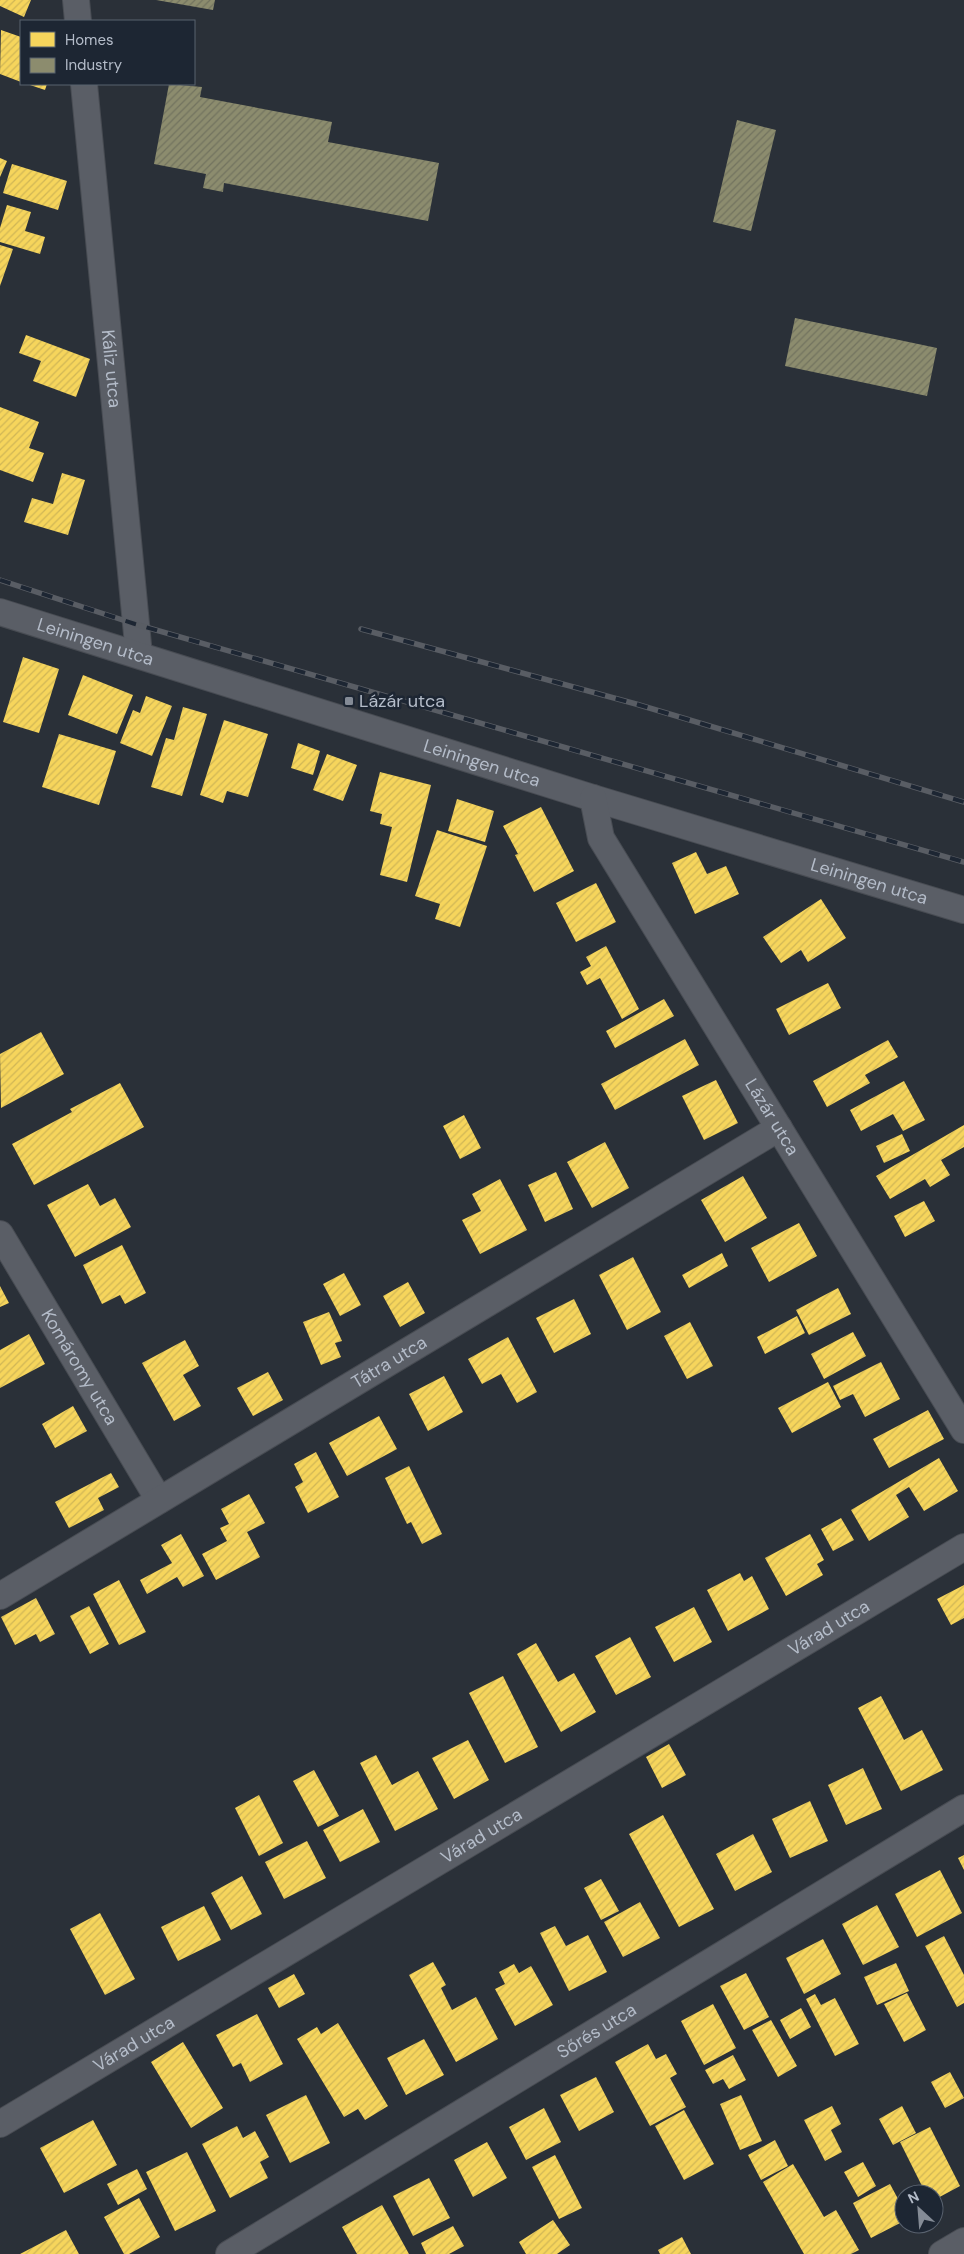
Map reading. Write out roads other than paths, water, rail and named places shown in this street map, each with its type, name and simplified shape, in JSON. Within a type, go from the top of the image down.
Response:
[{"type":"street","points":[[76,0],[78,20]]},
{"type":"street","name":"Káliz utca","points":[[84,85],[139,655]]},
{"type":"street","name":"Leiningen utca","points":[[0,612],[594,798],[964,910]]},
{"type":"street","name":"Lázár utca","points":[[594,798],[601,838],[964,1430]]},
{"type":"street","name":"Tátra utca","points":[[0,1596],[779,1128]]},
{"type":"street","name":"Komáromy utca","points":[[0,1234],[159,1500]]},
{"type":"street","name":"Várad utca","points":[[0,2124],[964,1546]]},
{"type":"street","name":"Sőrés utca","points":[[229,2254],[964,1808]]},
{"type":"street","points":[[942,2254],[964,2240]]},
{"type":"railway","points":[[0,580],[135,624],[964,862]]},
{"type":"railway","points":[[361,629],[636,704],[964,802]]},
{"type":"place","name":"Lázár utca","points":[[349,701]]}]
